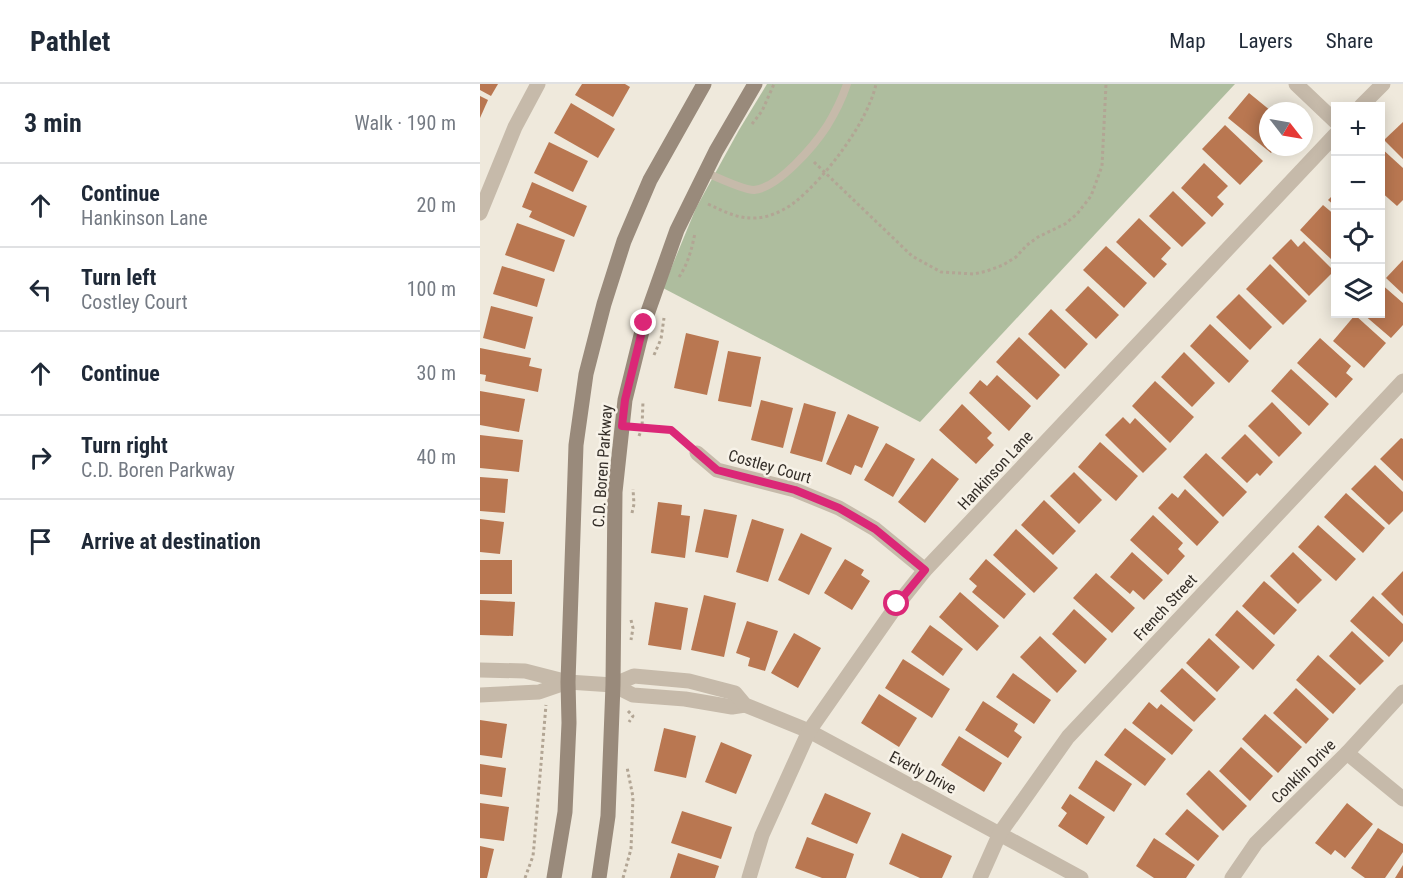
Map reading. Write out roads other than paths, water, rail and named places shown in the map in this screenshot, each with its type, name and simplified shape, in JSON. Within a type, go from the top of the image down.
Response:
[{"type":"street","points":[[480,213],[515,127],[538,84]]},
{"type":"street","name":"C.D. Boren Parkway","points":[[554,878],[565,812],[576,445],[586,374],[604,304],[624,241],[650,180],[704,84]]},
{"type":"street","name":"C.D. Boren Parkway","points":[[599,878],[608,816],[613,685],[615,492],[625,400],[644,323],[677,230],[712,175],[716,151],[755,84]]},
{"type":"street","points":[[1296,84],[1331,118]]},
{"type":"street","points":[[1366,102],[1383,84]]},
{"type":"street","name":"Hankinson Lane","points":[[749,878],[762,835],[809,731],[897,604],[925,570],[1331,138]]},
{"type":"street","name":"French Street","points":[[980,878],[1000,833],[1068,737],[1403,381]]},
{"type":"street","name":"Costley Court","points":[[697,453],[717,470],[795,490],[839,508],[875,529],[925,570]]},
{"type":"street","name":"Everly Drive","points":[[480,670],[525,671],[568,682],[613,685],[633,695],[685,699],[732,707],[745,705]]},
{"type":"street","name":"Everly Drive","points":[[613,685],[634,676],[689,681],[735,693],[745,705],[809,731],[1081,878]]},
{"type":"street","name":"Everly Drive","points":[[480,695],[530,693],[568,682]]},
{"type":"street","name":"Conklin Drive","points":[[1232,878],[1256,843],[1347,753],[1403,692]]},
{"type":"street","points":[[1347,753],[1403,799]]},
{"type":"lane","points":[[712,175],[754,190],[776,181],[805,154],[827,127],[843,97],[847,84]]}]
